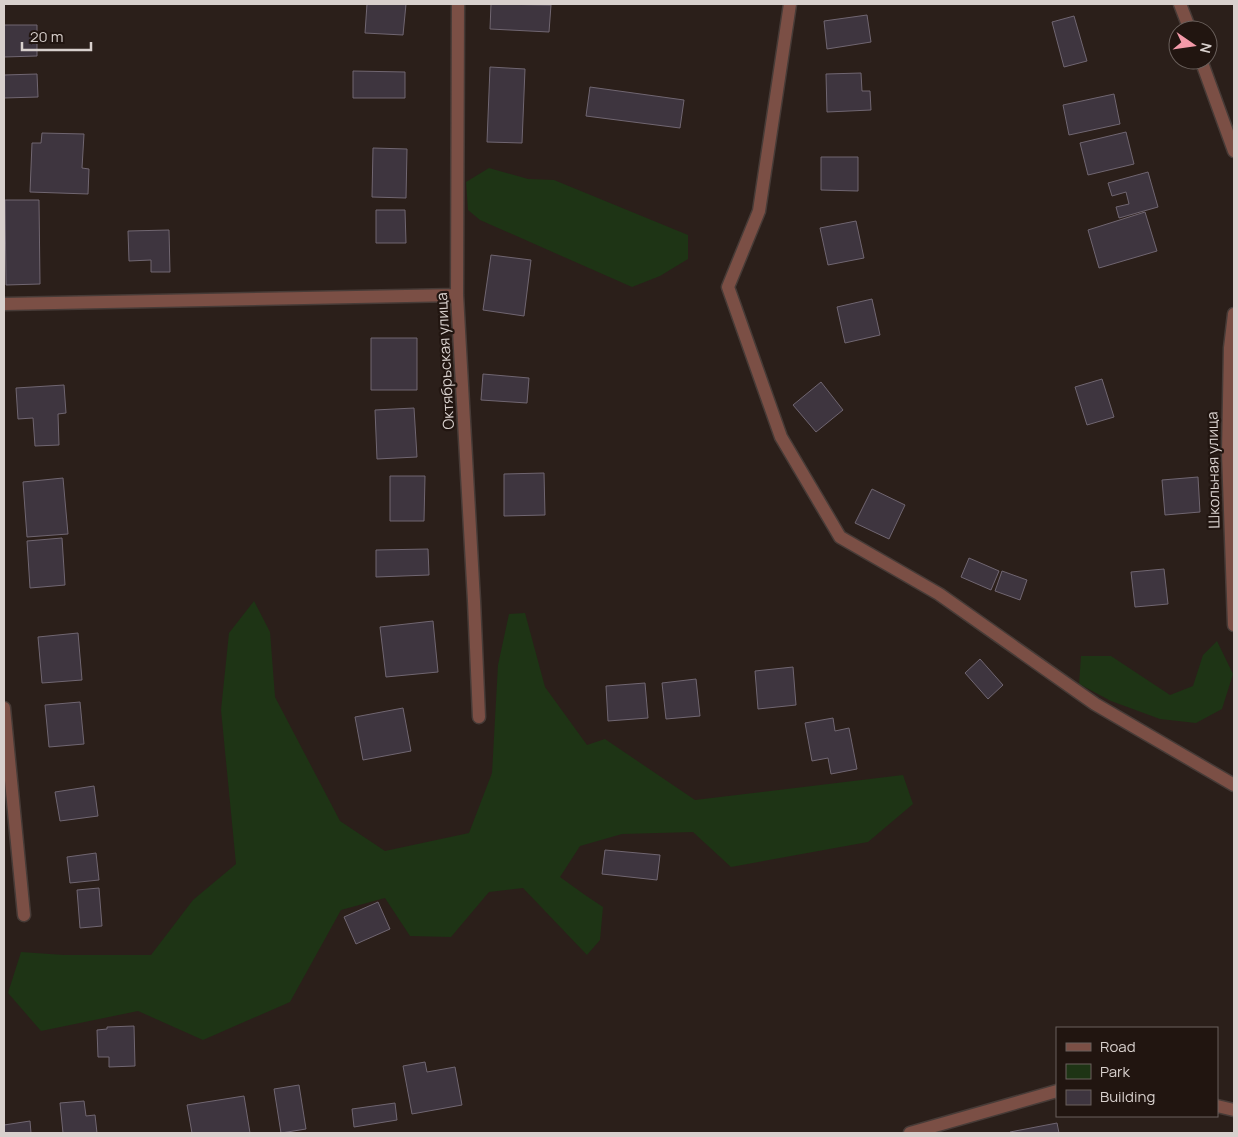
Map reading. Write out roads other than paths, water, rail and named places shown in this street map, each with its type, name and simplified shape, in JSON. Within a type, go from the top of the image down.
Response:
[{"type":"street","name":"Октябрьская улица","points":[[458,4],[457,295],[479,717]]},
{"type":"street","points":[[790,4],[759,211],[728,287],[781,438],[840,537],[939,594],[1095,704],[1234,785]]},
{"type":"street","points":[[1180,4],[1186,20]]},
{"type":"street","points":[[1205,70],[1234,152]]},
{"type":"street","points":[[4,304],[457,295]]},
{"type":"street","name":"Школьная улица","points":[[1234,314],[1230,348],[1228,453],[1234,625]]},
{"type":"street","points":[[4,708],[24,915]]},
{"type":"street","points":[[910,1133],[1056,1091]]},
{"type":"street","points":[[1218,1106],[1234,1110]]}]
